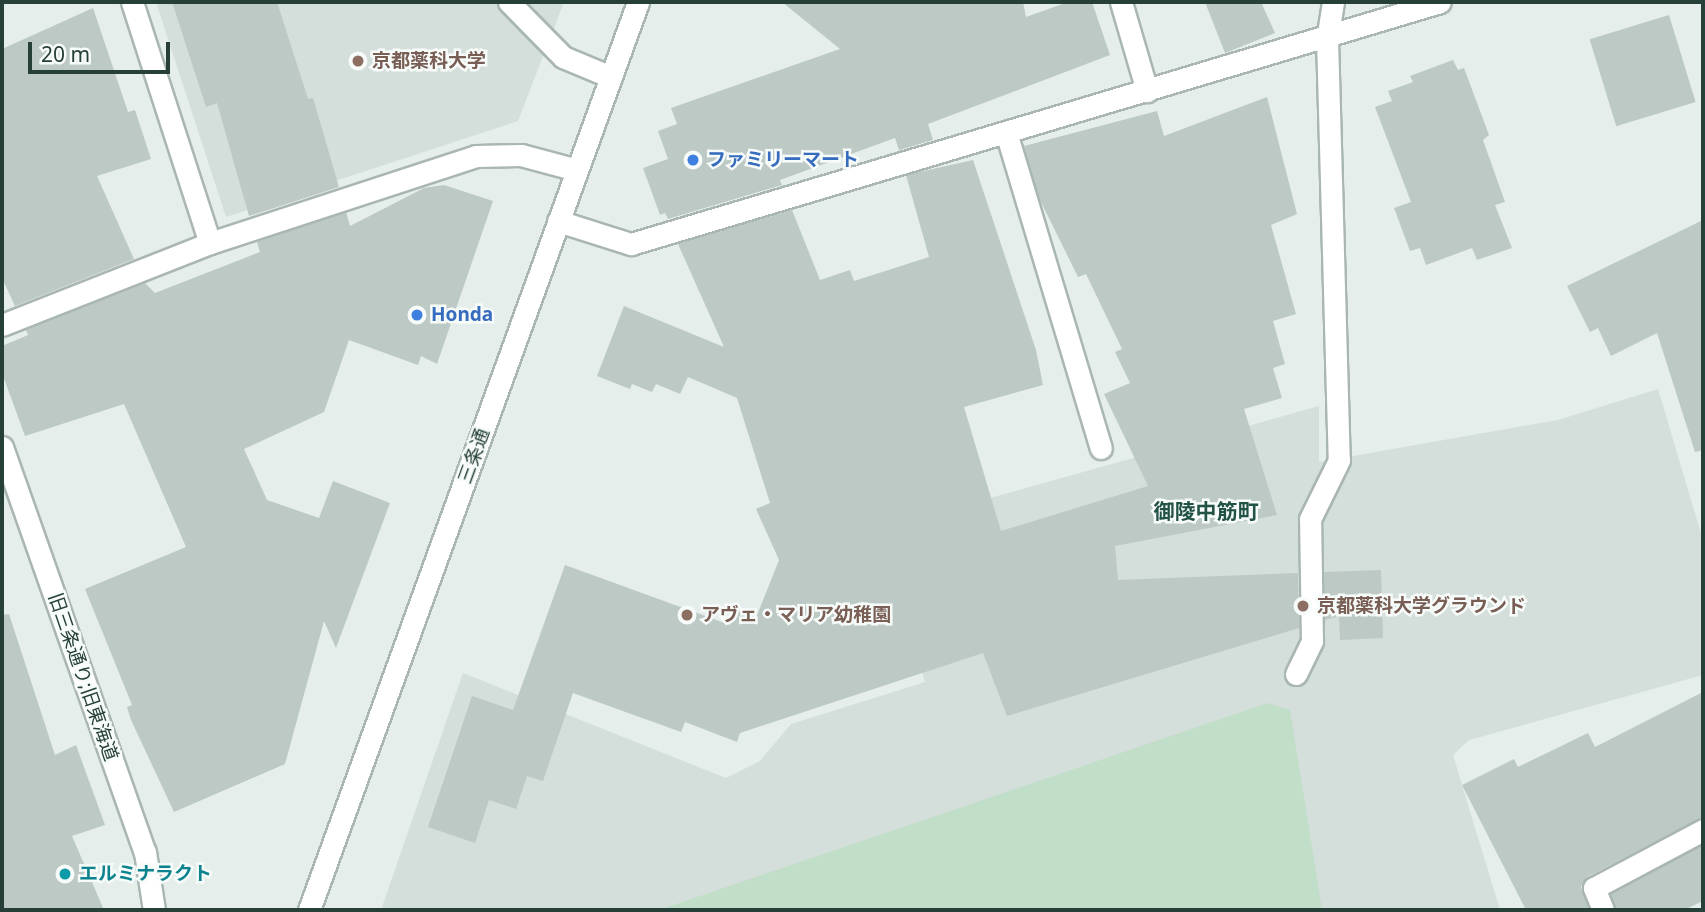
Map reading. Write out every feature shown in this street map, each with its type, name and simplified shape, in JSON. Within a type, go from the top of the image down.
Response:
[{"type":"street","points":[[132,2],[210,243]]},
{"type":"street","points":[[509,2],[563,57],[611,77]]},
{"type":"street","name":"三条通","points":[[309,910],[638,2]]},
{"type":"street","points":[[1121,2],[1147,91]]},
{"type":"street","points":[[1296,674],[1312,640],[1310,519],[1339,460],[1327,38],[1333,2]]},
{"type":"street","points":[[558,221],[631,244],[1327,38],[1440,2]]},
{"type":"street","points":[[1006,132],[1101,448]]},
{"type":"street","points":[[2,325],[210,243],[475,156],[521,155],[577,170]]},
{"type":"street","name":"旧三条通り;旧東海道","points":[[2,447],[145,852],[154,910]]},
{"type":"street","points":[[1603,910],[1594,888],[1703,830]]},
{"type":"shaded area","name":"京都薬科大学","points":[[156,2],[564,2],[518,121],[226,217]]},
{"type":"shaded area","name":"京都薬科大学グラウンド","points":[[1658,389],[1703,540],[1703,675],[1469,740],[1453,755],[1500,910],[381,910],[463,673],[726,778],[760,761],[791,724],[925,682],[879,529],[1319,406],[1319,462],[1558,420]]},
{"type":"green space","points":[[1268,703],[1290,710],[1322,910],[659,910]]},
{"type":"building","points":[[172,2],[277,2],[308,99],[313,98],[339,187],[249,216],[217,103],[206,107]]},
{"type":"building","points":[[782,2],[1023,2],[1026,17],[1068,2],[1092,2],[1110,55],[928,124],[933,140],[899,150],[895,138],[780,180],[782,185],[668,219],[665,213],[660,215],[643,168],[668,159],[658,131],[677,124],[671,108],[840,49]]},
{"type":"building","points":[[1205,2],[1261,2],[1275,33],[1225,53]]},
{"type":"building","points":[[93,8],[128,112],[135,110],[151,159],[97,176],[134,259],[15,306],[2,278],[2,49]]},
{"type":"building","points":[[1669,15],[1696,102],[1616,126],[1590,39]]},
{"type":"building","points":[[1453,60],[1458,70],[1464,68],[1489,135],[1483,140],[1505,202],[1495,205],[1512,248],[1477,260],[1472,248],[1426,265],[1420,248],[1410,251],[1394,208],[1411,202],[1375,107],[1392,101],[1388,91],[1413,82],[1410,76]]},
{"type":"building","points":[[1267,97],[1297,214],[1271,225],[1296,314],[1273,321],[1285,364],[1273,368],[1282,398],[1244,409],[1277,515],[1115,546],[1118,580],[1298,573],[1299,628],[1007,716],[983,653],[740,733],[737,742],[685,722],[681,732],[573,693],[543,781],[527,776],[516,809],[489,800],[475,843],[428,827],[472,696],[513,710],[565,565],[730,625],[736,610],[756,618],[779,560],[756,509],[770,503],[737,398],[688,377],[680,394],[656,384],[652,392],[632,384],[630,389],[597,376],[624,306],[724,347],[678,244],[792,210],[820,280],[850,270],[854,281],[929,257],[906,175],[973,160],[1036,350],[1043,385],[964,407],[1001,531],[1148,486],[1104,394],[1130,383],[1115,352],[1122,349],[1086,274],[1078,277],[1039,198],[1024,146],[1157,111],[1164,136]]},
{"type":"building","points":[[444,185],[493,201],[437,364],[421,356],[418,365],[349,340],[324,412],[244,449],[267,500],[319,518],[333,481],[390,503],[336,648],[324,621],[285,764],[174,812],[131,720],[127,707],[132,705],[85,589],[186,547],[124,404],[25,436],[2,373],[2,346],[28,335],[26,330],[145,283],[155,293],[260,252],[257,242],[346,212],[350,226],[424,188]]},
{"type":"building","points":[[1703,220],[1703,450],[1695,452],[1657,333],[1611,356],[1598,328],[1590,332],[1567,286]]},
{"type":"building","points":[[1381,570],[1383,638],[1340,640],[1339,616],[1325,620],[1324,572]]},
{"type":"building","points":[[9,614],[55,755],[76,745],[105,825],[72,836],[104,910],[2,910],[2,615]]},
{"type":"building","points":[[1703,692],[1703,817],[1587,877],[1581,887],[1589,910],[1526,910],[1462,785],[1514,759],[1518,767],[1588,733],[1595,747]]},
{"type":"building","points":[[1703,845],[1703,901],[1684,910],[1616,910],[1611,894]]},
{"type":"place","name":"京都薬科大学","points":[[358,61]]},
{"type":"place","name":"ファミリーマート","points":[[693,160]]},
{"type":"place","name":"Honda","points":[[417,315]]},
{"type":"place","name":"京都薬科大学グラウンド","points":[[1303,606]]},
{"type":"place","name":"アヴェ・マリア幼稚園","points":[[687,615]]},
{"type":"place","name":"エルミナラクト","points":[[65,874]]},
{"type":"district","name":"御陵中筋町","points":[[1206,511]]}]
